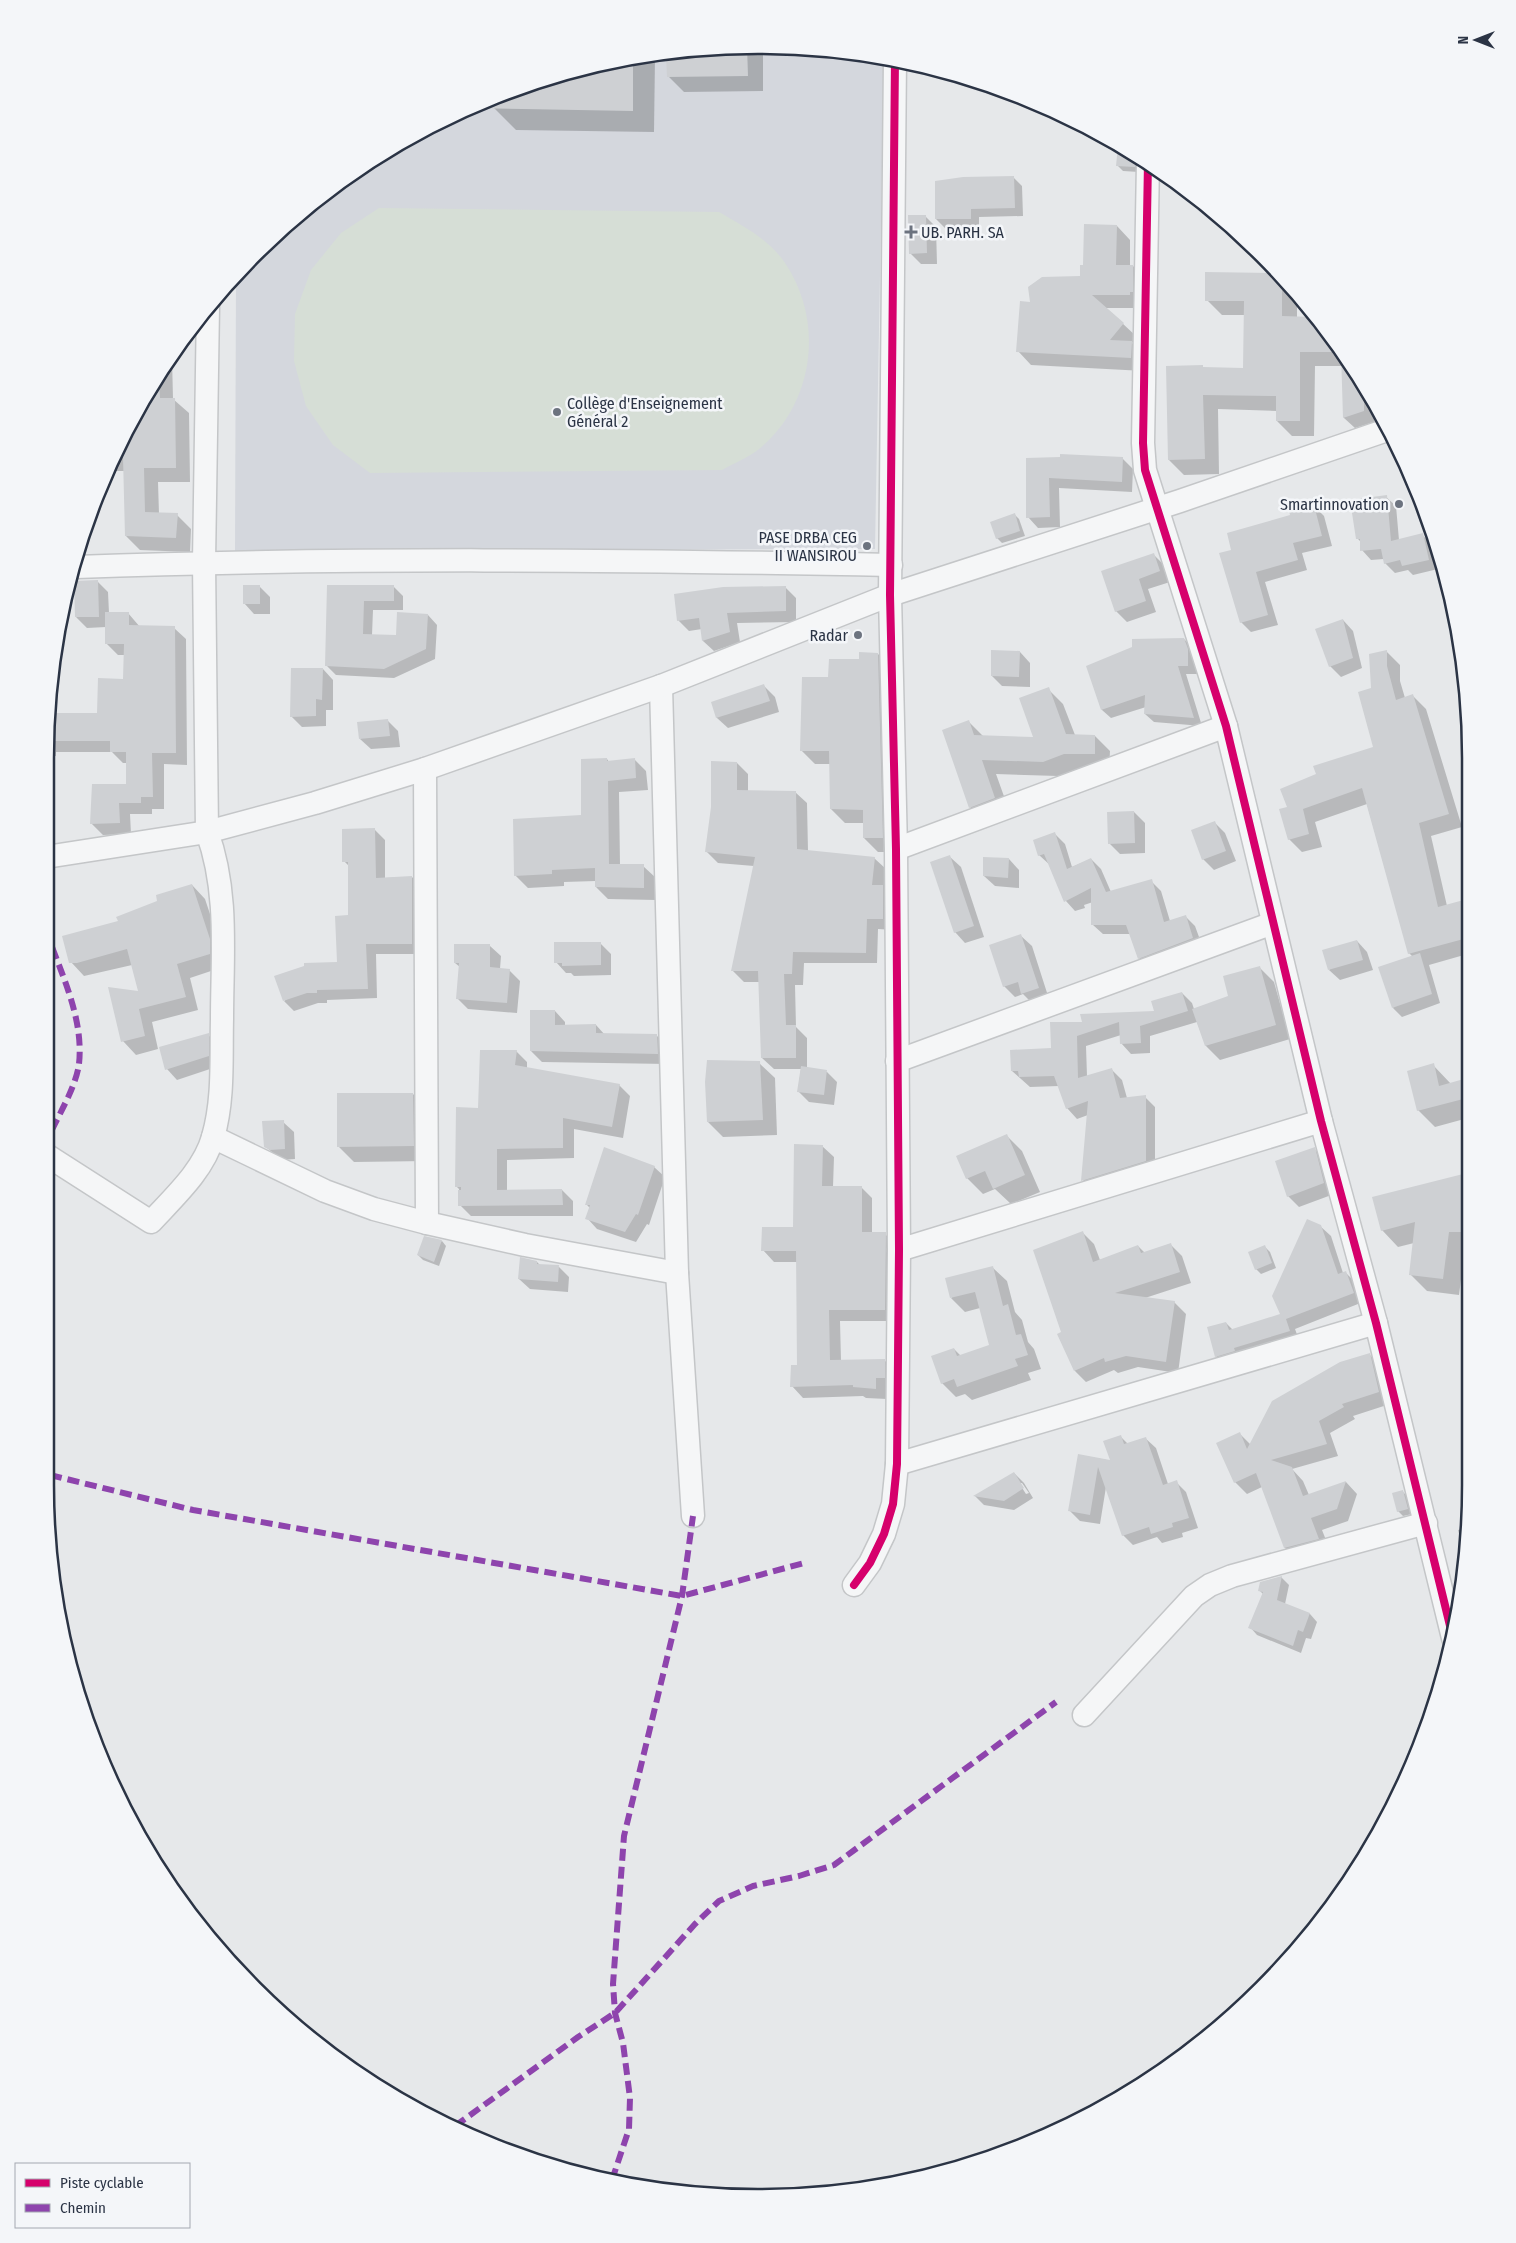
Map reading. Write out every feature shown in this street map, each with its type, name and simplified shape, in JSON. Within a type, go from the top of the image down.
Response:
[{"type":"street","points":[[854,1585],[870,1563],[884,1534],[893,1504],[898,1464],[899,1250],[896,849],[890,594],[892,564],[895,67]]},
{"type":"street","points":[[1148,171],[1143,443],[1145,470],[1226,726],[1321,1121],[1376,1323],[1449,1621]]},
{"type":"street","points":[[54,1160],[151,1222],[192,1178],[213,1137],[221,1084],[223,905],[215,854],[207,832],[204,562],[207,320]]},
{"type":"street","points":[[54,855],[207,832],[315,803],[425,770],[661,686],[890,594],[1382,432]]},
{"type":"street","points":[[81,567],[204,562],[684,561],[892,564]]},
{"type":"street","points":[[661,686],[677,1273],[692,1516]]},
{"type":"street","points":[[896,849],[1226,726]]},
{"type":"street","points":[[425,770],[426,1223]]},
{"type":"street","points":[[897,1061],[1272,923]]},
{"type":"street","points":[[899,1250],[1321,1121]]},
{"type":"street","points":[[213,1137],[325,1191],[374,1209],[426,1223],[525,1245],[677,1273]]},
{"type":"street","points":[[898,1464],[1376,1323]]},
{"type":"street","points":[[1084,1715],[1194,1596],[1210,1585],[1232,1576],[1426,1523]]},
{"type":"shaded area","name":"Collège d'Enseignement Général 2","points":[[758,54],[804,55],[884,65],[875,549],[235,551],[236,286],[260,260],[329,199],[367,172],[406,148],[488,107],[532,91],[621,67],[712,55]]},
{"type":"shaded area","points":[[379,208],[719,212],[755,234],[779,254],[798,286],[806,311],[809,336],[808,361],[802,386],[792,409],[778,431],[759,449],[722,470],[370,473],[333,445],[306,406],[294,361],[295,314],[311,270],[341,233]]},
{"type":"building","points":[[747,54],[748,76],[667,77],[666,60],[712,55]]},
{"type":"building","points":[[633,65],[633,111],[485,108],[532,91],[576,78]]},
{"type":"building","points":[[1117,153],[1136,164],[1135,167],[1116,166]]},
{"type":"building","points":[[1014,176],[1015,208],[971,209],[971,219],[935,219],[935,181],[963,177]]},
{"type":"building","points":[[908,215],[926,215],[927,253],[909,254]]},
{"type":"building","points":[[1084,224],[1117,225],[1116,265],[1133,265],[1133,292],[1130,292],[1130,295],[1092,295],[1124,323],[1110,340],[1132,341],[1131,358],[1016,352],[1020,301],[1030,302],[1028,287],[1042,277],[1080,276],[1080,265],[1083,265]]},
{"type":"building","points":[[1205,272],[1268,273],[1282,289],[1282,316],[1307,317],[1333,352],[1300,352],[1300,421],[1276,421],[1276,396],[1203,395],[1205,459],[1168,460],[1166,366],[1203,365],[1203,367],[1243,368],[1244,301],[1205,301]]},
{"type":"building","points":[[1341,363],[1364,400],[1364,411],[1343,418]]},
{"type":"building","points":[[159,387],[160,398],[175,398],[176,468],[144,468],[145,512],[178,513],[176,538],[125,536],[123,457],[121,457],[126,447]]},
{"type":"building","points":[[1060,454],[1123,457],[1122,482],[1049,478],[1050,517],[1026,518],[1026,458],[1060,457]]},
{"type":"building","points":[[1387,495],[1391,541],[1423,533],[1429,560],[1402,566],[1400,560],[1384,564],[1381,549],[1360,551],[1360,539],[1356,539],[1350,500]]},
{"type":"building","points":[[1314,505],[1322,536],[1293,543],[1298,560],[1256,572],[1268,615],[1240,623],[1219,553],[1231,550],[1227,533],[1290,515],[1289,511]]},
{"type":"building","points":[[1015,513],[1020,531],[996,539],[990,522]]},
{"type":"building","points":[[1154,553],[1160,571],[1139,579],[1146,601],[1115,612],[1101,571]]},
{"type":"building","points":[[98,580],[99,617],[75,617],[74,591],[77,581]]},
{"type":"building","points":[[243,585],[260,585],[260,604],[243,604]]},
{"type":"building","points":[[327,585],[394,585],[394,601],[364,601],[363,634],[396,635],[397,612],[428,614],[426,649],[384,669],[325,666]]},
{"type":"building","points":[[786,586],[786,611],[727,613],[730,632],[702,641],[699,618],[677,621],[674,594],[723,587]]},
{"type":"building","points":[[105,612],[129,612],[129,625],[175,626],[176,753],[152,753],[153,797],[141,797],[141,803],[119,803],[120,823],[90,824],[92,784],[126,784],[126,752],[110,752],[110,741],[55,741],[55,713],[97,713],[98,678],[123,679],[124,644],[105,644]]},
{"type":"building","points":[[1343,619],[1353,658],[1329,667],[1315,629]]},
{"type":"building","points":[[1184,638],[1188,649],[1188,666],[1178,666],[1194,718],[1144,714],[1145,695],[1101,710],[1086,666],[1132,647],[1132,639]]},
{"type":"building","points":[[991,650],[1020,651],[1019,677],[991,676]]},
{"type":"building","points":[[1387,650],[1387,666],[1396,700],[1413,694],[1449,814],[1419,823],[1438,907],[1462,900],[1462,939],[1408,954],[1362,788],[1303,809],[1309,834],[1288,840],[1279,809],[1287,807],[1280,789],[1316,774],[1313,766],[1373,747],[1358,692],[1371,688],[1369,654]]},
{"type":"building","points":[[859,652],[878,653],[883,838],[863,838],[863,810],[830,809],[829,751],[800,751],[802,677],[828,677],[829,659],[859,659]]},
{"type":"building","points":[[291,668],[323,668],[322,700],[316,699],[316,716],[290,717]]},
{"type":"building","points":[[764,684],[770,701],[716,718],[711,702]]},
{"type":"building","points":[[1049,687],[1066,734],[1095,735],[1095,754],[1064,754],[1043,762],[982,760],[995,798],[969,808],[942,730],[969,720],[974,735],[1033,737],[1019,698]]},
{"type":"building","points":[[388,719],[390,736],[359,739],[357,722]]},
{"type":"building","points":[[607,758],[607,761],[635,758],[636,778],[608,781],[609,864],[644,864],[644,888],[595,887],[595,868],[552,870],[552,874],[514,876],[513,819],[581,815],[581,759]]},
{"type":"building","points":[[711,761],[737,762],[737,790],[796,791],[797,849],[875,857],[872,885],[883,885],[883,919],[867,919],[866,953],[793,952],[792,974],[784,974],[786,1025],[796,1025],[796,1058],[761,1058],[758,971],[731,971],[755,857],[705,852],[711,807]]},
{"type":"building","points":[[1134,811],[1135,843],[1108,844],[1107,812]]},
{"type":"building","points":[[1215,821],[1226,851],[1202,860],[1191,830]]},
{"type":"building","points":[[375,828],[376,878],[412,876],[412,944],[366,944],[368,989],[317,990],[317,993],[307,993],[283,1001],[274,976],[304,966],[304,963],[337,962],[335,916],[348,915],[348,862],[342,862],[342,829]]},
{"type":"building","points":[[1055,832],[1067,869],[1091,858],[1106,892],[1152,879],[1164,922],[1186,915],[1193,938],[1138,959],[1126,925],[1091,925],[1091,888],[1064,902],[1044,854],[1038,856],[1033,840]]},
{"type":"building","points":[[950,855],[974,926],[954,933],[930,862]]},
{"type":"building","points":[[983,857],[1009,858],[1008,878],[983,876]]},
{"type":"building","points":[[192,884],[210,939],[210,954],[177,964],[186,997],[139,1009],[145,1036],[121,1042],[108,987],[138,991],[127,949],[77,963],[69,963],[62,936],[118,921],[116,917],[157,901],[156,895]]},
{"type":"building","points":[[1021,934],[1039,988],[1021,994],[1018,982],[1003,987],[989,945]]},
{"type":"building","points":[[1357,940],[1363,960],[1328,970],[1322,950]]},
{"type":"building","points":[[554,942],[601,942],[601,965],[562,966],[562,963],[554,963]]},
{"type":"building","points":[[454,944],[490,944],[490,967],[510,969],[507,1003],[456,999],[459,963],[454,963]]},
{"type":"building","points":[[1420,953],[1432,994],[1392,1008],[1378,967]]},
{"type":"building","points":[[1260,966],[1276,1025],[1205,1046],[1192,1009],[1228,996],[1223,976]]},
{"type":"building","points":[[1182,992],[1188,1011],[1140,1026],[1141,1043],[1120,1044],[1119,1022],[1077,1036],[1078,1078],[1112,1068],[1120,1098],[1146,1095],[1146,1161],[1081,1181],[1088,1101],[1066,1109],[1054,1076],[1019,1077],[1018,1071],[1011,1071],[1010,1050],[1051,1048],[1050,1022],[1082,1022],[1080,1014],[1154,1011],[1151,1001]]},
{"type":"building","points":[[530,1010],[555,1010],[555,1025],[596,1024],[596,1033],[657,1034],[658,1054],[530,1051]]},
{"type":"building","points":[[209,1033],[209,1056],[165,1070],[159,1047]]},
{"type":"building","points":[[480,1050],[517,1050],[515,1065],[620,1084],[612,1127],[563,1118],[563,1148],[497,1149],[497,1190],[562,1189],[563,1205],[458,1206],[458,1190],[461,1190],[461,1187],[455,1187],[456,1107],[478,1108]]},
{"type":"building","points":[[707,1060],[760,1061],[763,1120],[707,1122],[705,1082]]},
{"type":"building","points":[[1434,1063],[1439,1086],[1462,1080],[1462,1099],[1417,1111],[1407,1071]]},
{"type":"building","points":[[801,1066],[827,1070],[824,1095],[797,1092]]},
{"type":"building","points":[[337,1093],[413,1093],[414,1146],[337,1147]]},
{"type":"building","points":[[284,1120],[285,1149],[270,1150],[264,1147],[262,1121]]},
{"type":"building","points":[[1007,1134],[1025,1175],[993,1189],[985,1171],[966,1179],[956,1156]]},
{"type":"building","points":[[794,1144],[823,1145],[822,1186],[862,1186],[862,1232],[886,1232],[885,1310],[829,1310],[830,1360],[885,1359],[885,1378],[876,1378],[876,1389],[853,1387],[853,1385],[790,1387],[791,1365],[797,1365],[796,1251],[761,1251],[762,1227],[793,1227]]},
{"type":"building","points":[[604,1147],[655,1166],[638,1215],[636,1214],[625,1232],[585,1219],[590,1205],[585,1205]]},
{"type":"building","points":[[1315,1147],[1324,1183],[1287,1197],[1275,1161]]},
{"type":"building","points":[[1462,1174],[1462,1232],[1449,1232],[1443,1279],[1409,1275],[1415,1222],[1381,1231],[1372,1197]]},
{"type":"building","points":[[1307,1219],[1321,1225],[1338,1274],[1346,1271],[1354,1293],[1286,1319],[1290,1331],[1234,1348],[1235,1351],[1215,1357],[1207,1327],[1226,1322],[1229,1330],[1280,1314],[1272,1296]]},
{"type":"building","points":[[1083,1231],[1093,1262],[1138,1245],[1141,1253],[1171,1243],[1180,1272],[1115,1293],[1175,1301],[1166,1362],[1126,1356],[1105,1362],[1104,1358],[1074,1371],[1057,1334],[1061,1332],[1033,1250]]},
{"type":"building","points":[[424,1236],[442,1240],[434,1262],[417,1255]]},
{"type":"building","points":[[1265,1245],[1272,1263],[1255,1270],[1248,1252]]},
{"type":"building","points":[[520,1257],[537,1261],[537,1264],[559,1265],[558,1282],[518,1279]]},
{"type":"building","points":[[993,1266],[1003,1306],[1008,1304],[1016,1335],[1021,1334],[1028,1355],[1015,1359],[1018,1366],[957,1387],[954,1379],[941,1384],[931,1356],[954,1348],[957,1356],[989,1345],[975,1292],[950,1298],[945,1278]]},
{"type":"building","points":[[1370,1353],[1379,1392],[1342,1404],[1344,1407],[1319,1421],[1327,1444],[1271,1460],[1292,1467],[1303,1496],[1346,1481],[1337,1509],[1311,1518],[1319,1539],[1284,1548],[1256,1473],[1234,1483],[1216,1443],[1240,1432],[1247,1449],[1272,1401],[1340,1362]]},
{"type":"building","points":[[1121,1435],[1124,1444],[1146,1437],[1163,1485],[1177,1480],[1189,1518],[1172,1523],[1173,1527],[1151,1534],[1149,1527],[1122,1536],[1098,1467],[1090,1515],[1068,1511],[1078,1454],[1110,1460],[1103,1441]]},
{"type":"building","points":[[1014,1472],[1024,1488],[1004,1501],[973,1496]]},
{"type":"building","points":[[1403,1490],[1408,1509],[1397,1512],[1392,1493]]},
{"type":"building","points":[[1282,1576],[1277,1600],[1310,1613],[1303,1632],[1298,1630],[1293,1646],[1248,1628],[1263,1592],[1258,1591],[1260,1582]]},
{"type":"marked path","points":[[54,952],[75,1013],[80,1047],[77,1073],[54,1126]]},
{"type":"marked path","points":[[54,1476],[193,1510],[682,1596],[804,1563]]},
{"type":"marked path","points":[[614,2174],[629,2129],[630,2098],[623,2043],[615,2013],[613,1984],[624,1836],[682,1596],[693,1516]]},
{"type":"marked path","points":[[459,2123],[578,2037],[615,2013],[695,1924],[719,1901],[753,1886],[799,1876],[834,1865],[1056,1702]]},
{"type":"cycle path","points":[[854,1585],[870,1563],[884,1534],[893,1504],[897,1464],[899,1250],[896,849],[890,595],[895,67]]},
{"type":"cycle path","points":[[1148,171],[1143,443],[1145,470],[1226,726],[1321,1121],[1376,1323],[1449,1622]]},
{"type":"place","name":"UB. PARH. SA","points":[[911,232]]},
{"type":"place","name":"Collège d'Enseignement Général 2","points":[[557,412]]},
{"type":"place","name":"Smartinnovation","points":[[1399,504]]},
{"type":"place","name":"PASE DRBA CEG II WANSIROU","points":[[867,546]]},
{"type":"place","name":"Radar","points":[[858,635]]}]
